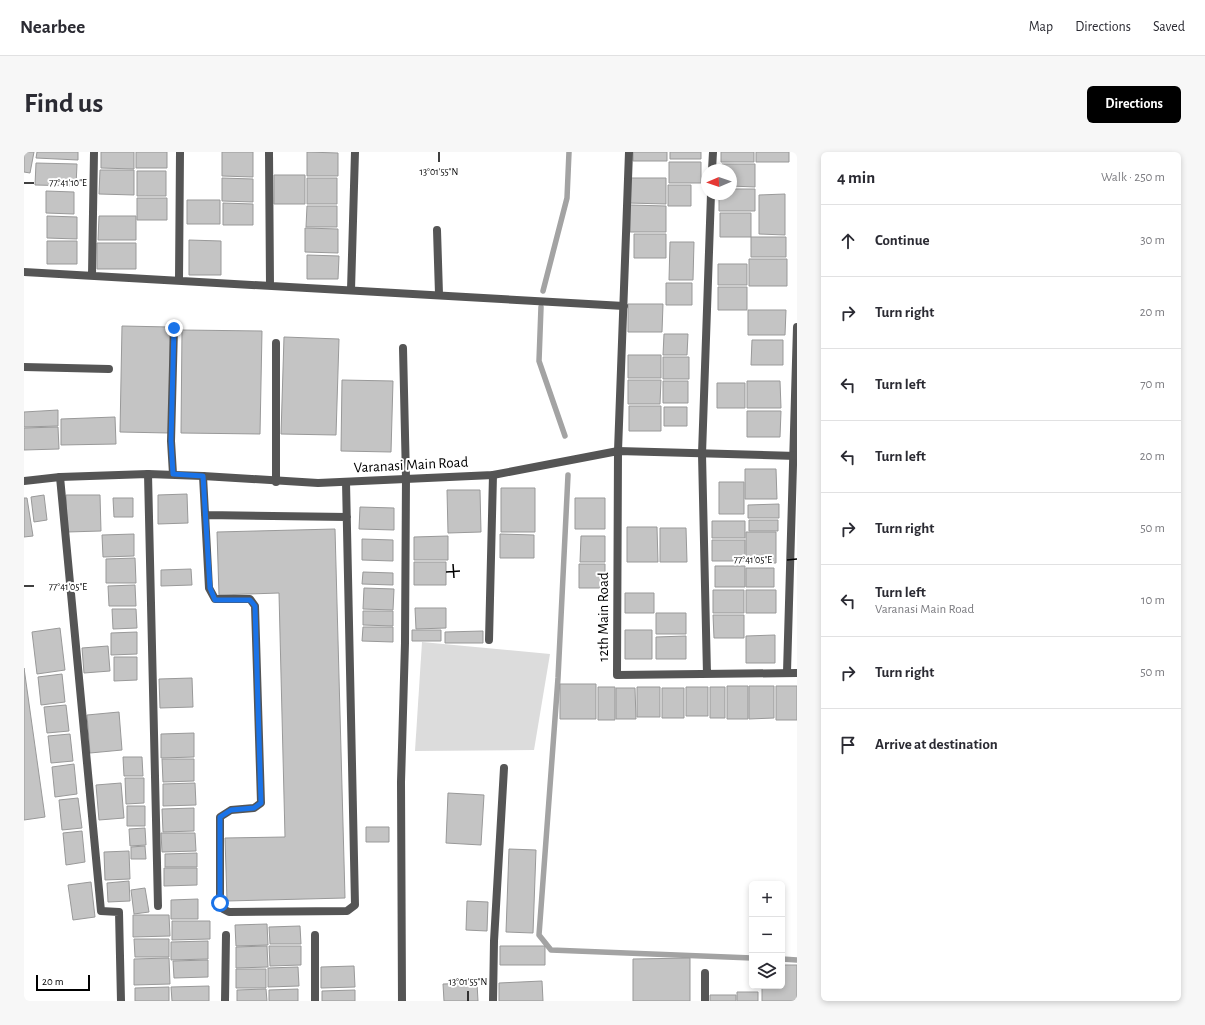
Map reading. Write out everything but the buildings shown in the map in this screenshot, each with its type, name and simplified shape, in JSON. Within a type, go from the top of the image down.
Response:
[{"type":"street","points":[[92,275],[94,152]]},
{"type":"street","points":[[179,280],[180,152]]},
{"type":"street","points":[[269,152],[270,284]]},
{"type":"street","points":[[351,290],[355,152]]},
{"type":"street","points":[[618,451],[629,152]]},
{"type":"street","points":[[712,164],[713,152]]},
{"type":"street","points":[[706,674],[702,454],[711,200]]},
{"type":"street","points":[[437,230],[439,294]]},
{"type":"street","points":[[24,272],[270,284],[624,306]]},
{"type":"street","points":[[787,672],[795,456],[797,327]]},
{"type":"street","points":[[173,474],[171,441],[174,328]]},
{"type":"street","points":[[276,343],[276,482]]},
{"type":"street","points":[[402,1001],[401,782],[405,643],[406,478],[403,348]]},
{"type":"street","points":[[24,367],[109,369]]},
{"type":"street","name":"Varanasi Main Road","points":[[24,481],[60,477],[173,474],[276,482],[346,482],[493,475],[618,451],[795,456]]},
{"type":"street","name":"12th Main Road","points":[[618,451],[617,675],[797,673]]},
{"type":"street","points":[[148,474],[158,906]]},
{"type":"street","points":[[489,640],[493,475]]},
{"type":"street","points":[[203,476],[210,588],[215,600],[250,600],[255,606],[261,803],[254,808],[231,810],[220,817],[220,903],[223,909],[229,912],[347,911],[355,905],[346,482]]},
{"type":"street","points":[[60,477],[101,911],[120,912],[121,1001]]},
{"type":"street","points":[[205,515],[347,517]]},
{"type":"street","points":[[493,1001],[494,941],[504,768]]},
{"type":"street","points":[[225,1001],[226,935]]},
{"type":"street","points":[[315,1001],[316,935]]},
{"type":"street","points":[[705,973],[705,1001]]},
{"type":"shaded area","points":[[422,642],[550,654],[534,750],[415,751]]},
{"type":"waterway","points":[[543,291],[567,198],[569,152]]},
{"type":"waterway","points":[[541,307],[539,361],[565,436]]},
{"type":"waterway","points":[[568,475],[558,678],[539,935],[551,950],[749,958]]},
{"type":"waterway","points":[[785,959],[797,960]]},
{"type":"route","points":[[174,328],[171,441],[173,474],[203,476],[210,588],[215,600],[250,600],[255,606],[261,803],[254,808],[231,810],[220,817],[220,903]]}]
